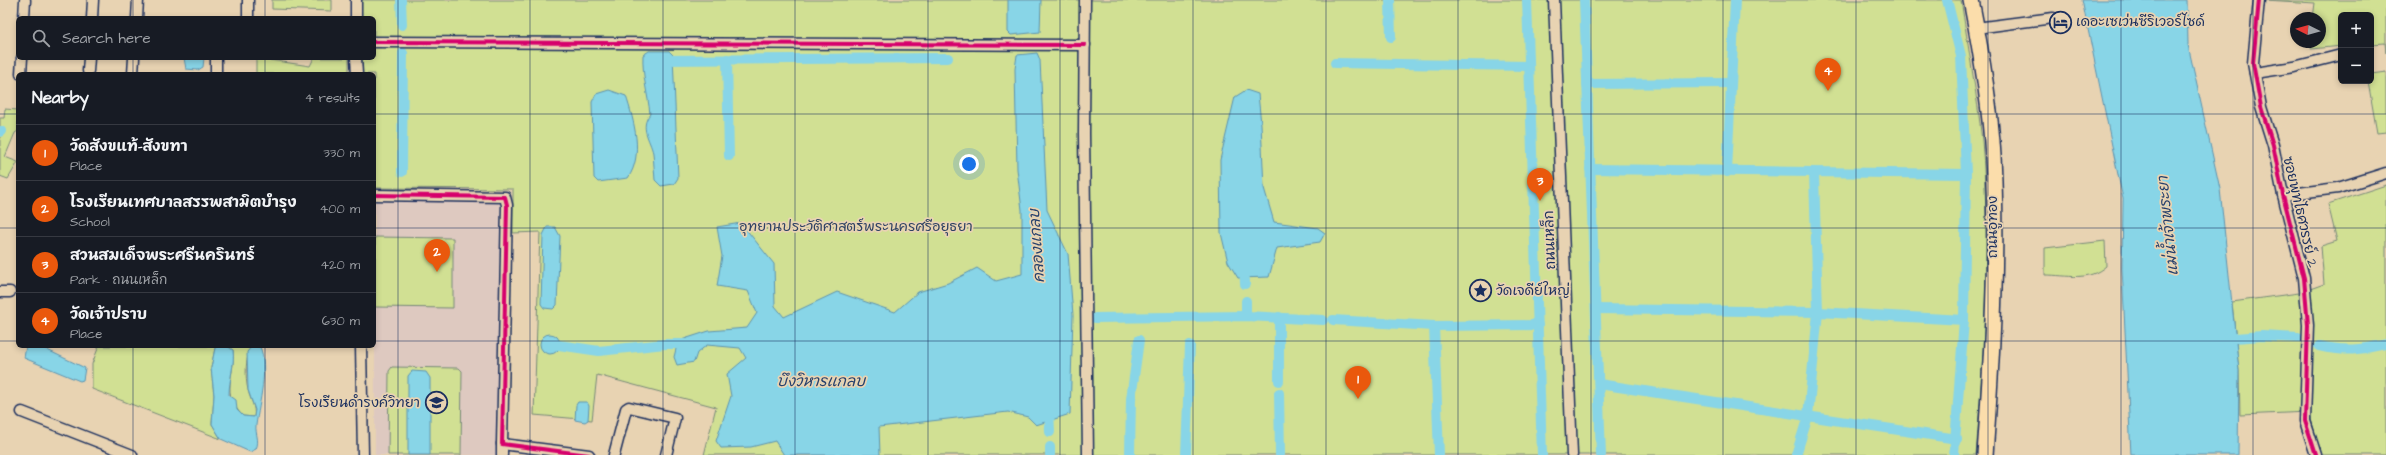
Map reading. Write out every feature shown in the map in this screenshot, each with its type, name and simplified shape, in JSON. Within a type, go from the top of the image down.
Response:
[{"type":"main road","name":"ถนนอู่ทอง","points":[[1971,0],[1988,104],[1993,156],[1993,302],[1985,455]]},
{"type":"street","points":[[24,16],[25,0]]},
{"type":"street","points":[[92,16],[93,0]]},
{"type":"street","points":[[137,16],[138,0]]},
{"type":"street","points":[[248,0],[248,16]]},
{"type":"street","points":[[356,0],[356,16]]},
{"type":"street","points":[[1085,0],[1088,455]]},
{"type":"street","name":"ถนนเหล็ก","points":[[1554,0],[1572,455]]},
{"type":"street","name":"ซอยพุทไธศวรรย์ 2","points":[[2260,0],[2253,52],[2255,73],[2261,107],[2273,145],[2283,195],[2304,278],[2308,325],[2305,421],[2316,455]]},
{"type":"street","points":[[1976,28],[2053,18]]},
{"type":"street","points":[[376,42],[1085,45]]},
{"type":"street","points":[[2255,73],[2294,67],[2338,56]]},
{"type":"street","points":[[21,72],[22,60]]},
{"type":"street","points":[[88,71],[89,60]]},
{"type":"street","points":[[133,72],[134,60]]},
{"type":"street","points":[[216,60],[216,72]]},
{"type":"street","points":[[356,60],[357,72]]},
{"type":"street","points":[[2283,195],[2338,188],[2386,173]]},
{"type":"street","points":[[376,195],[505,197],[507,205],[502,455]]},
{"type":"street","points":[[361,348],[363,455]]},
{"type":"street","points":[[614,455],[626,409],[629,407],[676,418],[666,455]]},
{"type":"street","points":[[22,412],[121,453],[132,455]]},
{"type":"street","points":[[502,444],[524,451],[588,455]]},
{"type":"shaded area","points":[[376,198],[501,202],[496,455],[375,455]]},
{"type":"green space","points":[[272,0],[332,0],[332,11],[272,9]]},
{"type":"green space","name":"อุทยานประวัติศาสตร์พระนครศรีอยุธยา","points":[[361,0],[1961,0],[1975,88],[1982,141],[1985,180],[1986,259],[1984,337],[1976,455],[704,455],[716,407],[597,375],[592,420],[534,415],[540,232],[513,233],[513,189],[376,188],[376,72],[362,72],[362,60],[376,60],[376,16],[361,16]]},
{"type":"green space","points":[[2265,0],[2386,0],[2386,53],[2385,43],[2374,44],[2374,12],[2338,12],[2338,46],[2326,48],[2326,12],[2314,12],[2315,3]]},
{"type":"green space","points":[[256,60],[270,60],[310,66],[313,60],[349,60],[349,72],[256,72]]},
{"type":"green space","points":[[2386,72],[2386,132],[2377,133],[2369,84],[2374,84],[2374,74]]},
{"type":"green space","points":[[5,109],[16,110],[16,132],[5,157],[16,161],[16,165],[8,179],[0,176],[0,118],[4,118]]},
{"type":"green space","points":[[2386,185],[2386,455],[2321,455],[2309,412],[2240,415],[2239,371],[2232,302],[2299,293],[2324,284],[2321,246],[2337,241],[2328,204]]},
{"type":"green space","points":[[376,237],[453,238],[453,308],[376,307]]},
{"type":"green space","points":[[2105,241],[2106,266],[2099,271],[2085,276],[2045,275],[2045,248]]},
{"type":"green space","points":[[98,348],[215,348],[211,368],[214,395],[212,424],[221,439],[92,389],[92,364]]},
{"type":"green space","points":[[230,348],[251,348],[247,361],[246,379],[248,390],[254,406],[254,417],[243,416],[232,399],[230,384],[233,350]]},
{"type":"green space","points":[[392,367],[459,368],[462,371],[461,455],[388,455],[389,371]]},
{"type":"water","points":[[1008,0],[1041,0],[1040,32],[1011,35],[1008,32]]},
{"type":"water","name":"แม่น้ำเจ้าพระยา","points":[[2082,0],[2187,0],[2188,45],[2220,189],[2239,371],[2238,455],[2131,455],[2122,268],[2123,199]]},
{"type":"water","points":[[649,51],[669,51],[673,55],[678,178],[674,184],[661,186],[655,180],[653,153],[645,129],[645,124],[650,114],[644,78],[643,55]]},
{"type":"water","name":"บึงวิหารแกลบ","points":[[1037,53],[1040,60],[1047,210],[1068,254],[1073,315],[1070,414],[1036,425],[1028,417],[1008,412],[879,427],[880,455],[784,455],[775,441],[751,447],[721,448],[716,441],[731,396],[727,374],[746,358],[740,348],[707,345],[697,353],[694,362],[677,365],[674,357],[678,341],[709,331],[747,328],[757,313],[748,291],[717,286],[722,256],[717,227],[741,223],[774,264],[775,306],[784,317],[837,292],[895,312],[918,292],[948,283],[977,268],[996,281],[1022,274],[1022,210],[1017,169],[1015,69],[1017,55]]},
{"type":"water","points":[[184,60],[204,60],[203,67],[198,70],[186,69]]},
{"type":"water","points":[[609,90],[626,96],[632,116],[636,138],[636,159],[628,178],[598,182],[594,178],[592,102],[596,94]]},
{"type":"water","points":[[1246,90],[1258,94],[1264,188],[1274,222],[1318,228],[1325,233],[1320,242],[1277,248],[1269,277],[1238,278],[1228,262],[1221,233],[1220,160],[1235,97]]},
{"type":"water","points":[[547,227],[555,227],[560,236],[557,305],[553,309],[544,308],[541,304],[543,235]]},
{"type":"water","points":[[550,334],[557,337],[560,344],[557,351],[550,354],[543,351],[540,344],[543,337]]},
{"type":"water","points":[[26,348],[43,348],[85,368],[83,380],[80,381],[24,358]]},
{"type":"water","points":[[215,348],[230,348],[233,350],[229,395],[236,400],[237,410],[243,416],[254,417],[255,410],[248,390],[247,352],[250,348],[260,348],[264,365],[256,425],[258,443],[256,449],[250,452],[221,439],[212,424],[214,395],[211,368]]},
{"type":"water","points":[[412,371],[426,372],[430,378],[430,455],[408,455],[408,376]]},
{"type":"water","points":[[578,402],[587,402],[589,406],[588,420],[585,422],[575,420],[576,405]]},
{"type":"waterway","points":[[401,0],[402,25]]},
{"type":"waterway","points":[[1390,0],[1391,37]]},
{"type":"waterway","points":[[1527,0],[1542,455]]},
{"type":"waterway","points":[[1584,0],[1601,455]]},
{"type":"waterway","points":[[1727,172],[1735,0]]},
{"type":"waterway","points":[[1947,0],[1961,56],[1966,174],[1964,320],[1954,455]]},
{"type":"waterway","points":[[402,172],[403,53]]},
{"type":"waterway","points":[[660,60],[948,58]]},
{"type":"waterway","points":[[727,59],[729,156]]},
{"type":"waterway","points":[[1335,63],[1529,66]]},
{"type":"waterway","points":[[1587,84],[1731,83]]},
{"type":"waterway","points":[[1590,169],[1966,174]]},
{"type":"waterway","points":[[1796,455],[1808,416],[1818,312],[1814,173]]},
{"type":"waterway","points":[[1244,265],[1245,284]]},
{"type":"waterway","points":[[1246,301],[1246,316]]},
{"type":"waterway","points":[[1596,309],[1818,312],[1964,320]]},
{"type":"waterway","points":[[1095,318],[1246,316],[1323,320]]},
{"type":"waterway","points":[[1279,317],[1279,381]]},
{"type":"waterway","points":[[1333,320],[1434,326],[1439,455]]},
{"type":"waterway","points":[[1434,326],[1538,325]]},
{"type":"waterway","points":[[2222,339],[2262,336],[2298,338]]},
{"type":"waterway","points":[[1130,455],[1131,399],[1139,340]]},
{"type":"waterway","points":[[552,344],[599,351],[665,344],[691,344]]},
{"type":"waterway","points":[[2319,346],[2353,350],[2386,344]]},
{"type":"waterway","points":[[1186,455],[1190,345]]},
{"type":"waterway","points":[[1599,384],[1957,439]]},
{"type":"waterway","points":[[1279,393],[1280,455]]},
{"type":"waterway","name":"คลองแกลบ","points":[[1049,408],[1050,432]]},
{"type":"waterway","name":"คลองแกลบ","points":[[1050,447],[1050,455]]},
{"type":"cycle path","points":[[2259,0],[2253,63],[2261,107],[2273,145],[2283,195],[2304,278],[2308,325],[2305,421],[2316,455]]},
{"type":"cycle path","points":[[376,42],[1085,45]]},
{"type":"cycle path","points":[[376,195],[505,197],[507,205],[502,444],[589,455]]},
{"type":"place","name":"เดอะเซเว่นซีริเวอร์ไซด์","points":[[2060,22]]},
{"type":"place","name":"วัดเจ้าปราบ","points":[[1828,91]]},
{"type":"place","name":"สวนสมเด็จพระศรีนครินทร์","points":[[1540,201]]},
{"type":"place","name":"โรงเรียนเทศบาลสรรพสามิตบำรุง","points":[[437,272]]},
{"type":"place","name":"วัดเจดีย์ใหญ่","points":[[1481,291]]},
{"type":"place","name":"วัดสังขแท้–สังขทา","points":[[1358,399]]},
{"type":"place","name":"โรงเรียนดำรงค์วิทยา","points":[[436,403]]}]
